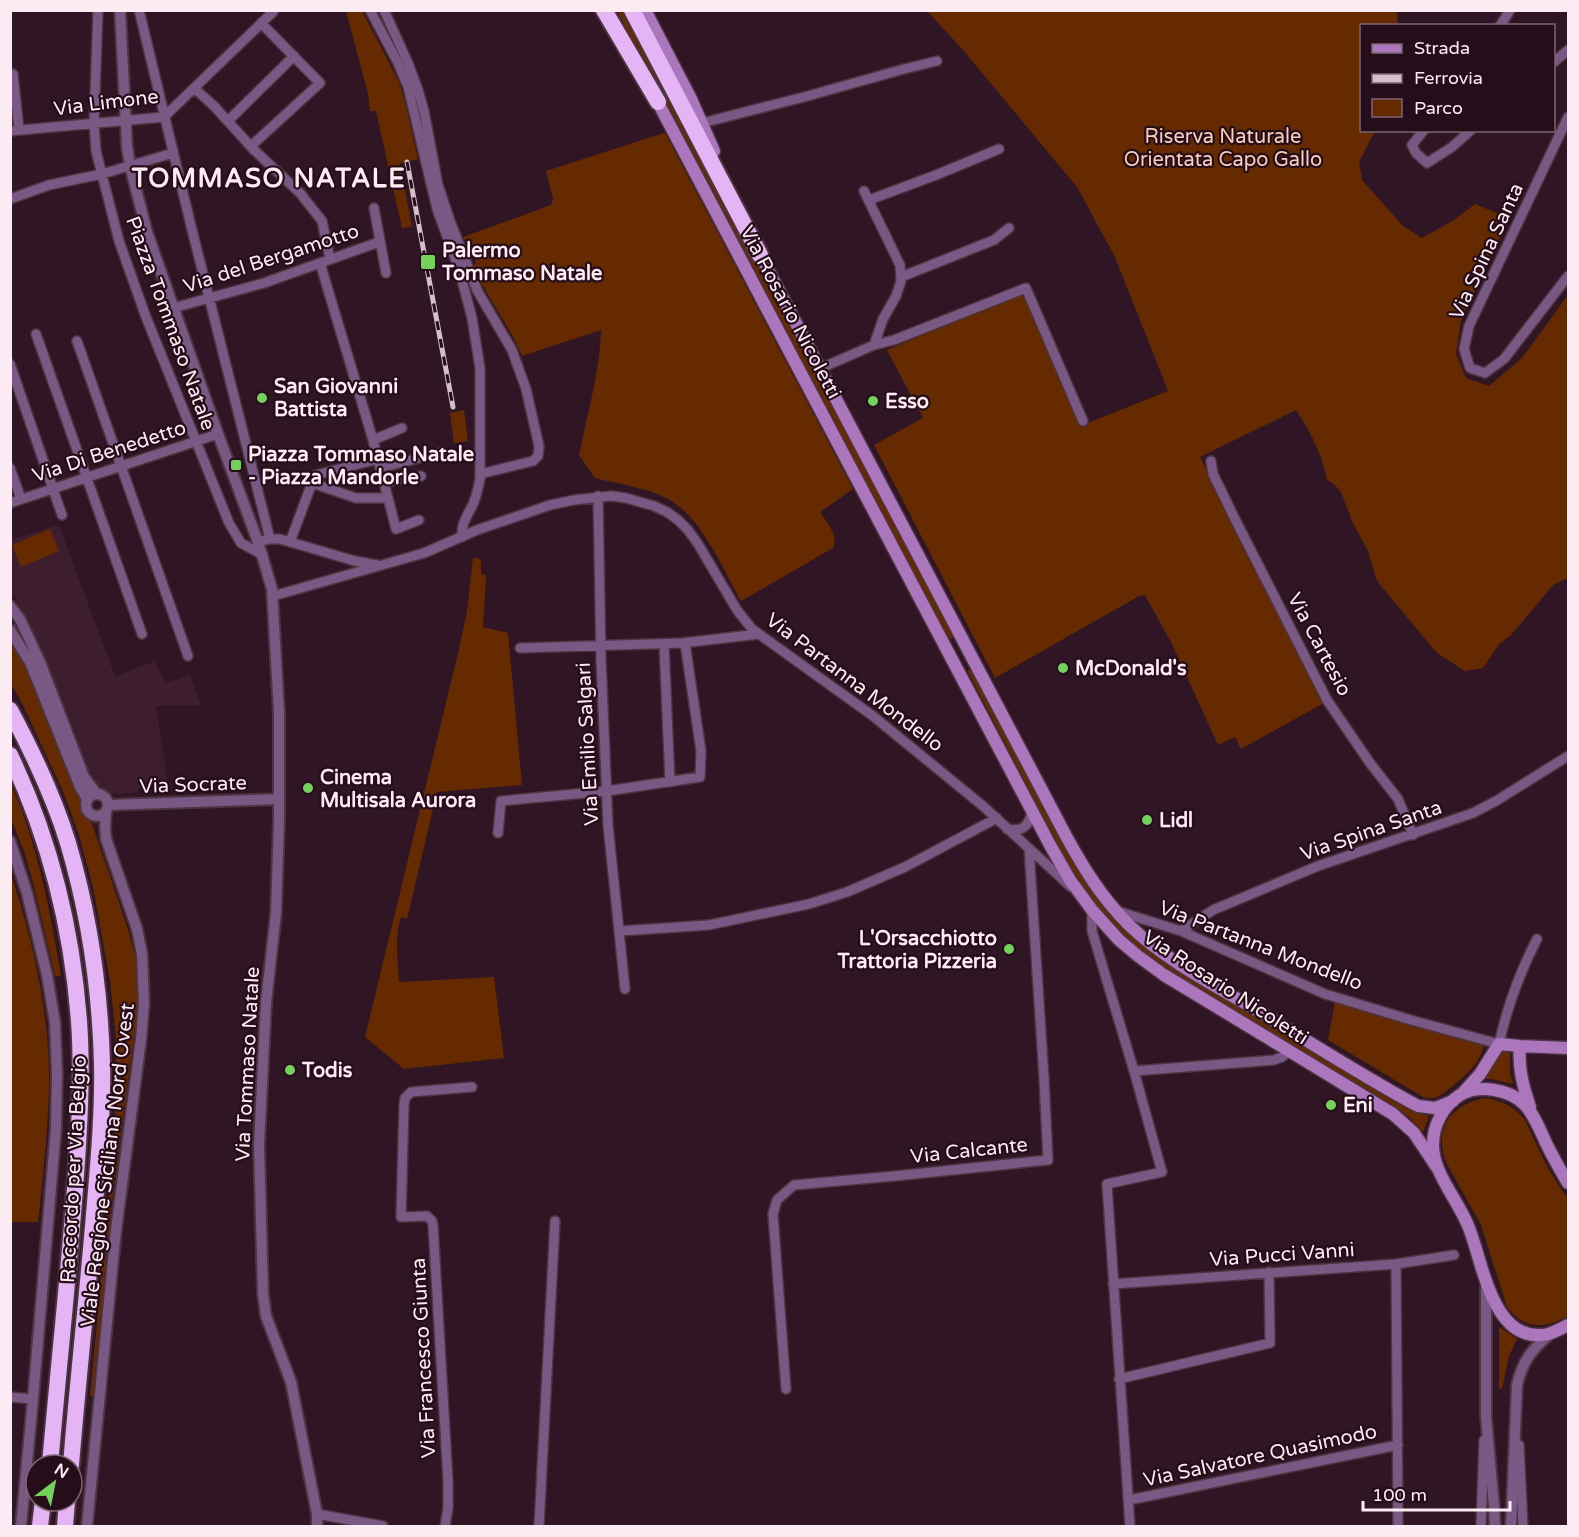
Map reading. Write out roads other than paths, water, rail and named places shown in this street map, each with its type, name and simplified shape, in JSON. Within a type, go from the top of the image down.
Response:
[{"type":"highway","points":[[604,10],[658,102]]},
{"type":"highway","points":[[632,10],[760,255]]},
{"type":"highway","name":"Raccordo per Via Belgio","points":[[10,710],[41,772],[67,841],[84,908],[98,998],[102,1094],[98,1164],[71,1453]]},
{"type":"highway","name":"Raccordo per Via Belgio","points":[[10,755],[37,815],[56,880],[70,949],[79,1024],[79,1125],[72,1229],[51,1453]]},
{"type":"main road","name":"Via Rosario Nicoletti","points":[[611,10],[960,676],[1058,860],[1080,895],[1119,940],[1157,970],[1393,1114],[1414,1133],[1438,1169]]},
{"type":"main road","name":"Via Rosario Nicoletti","points":[[645,10],[702,123],[760,255],[1076,854],[1097,888],[1116,911],[1167,956],[1410,1102],[1418,1106],[1435,1108],[1457,1097],[1481,1090],[1499,1090],[1524,1103],[1532,1114]]},
{"type":"main road","points":[[938,632],[951,644],[955,643],[958,639],[953,622]]},
{"type":"main road","points":[[960,676],[961,667],[968,663],[980,673]]},
{"type":"main road","points":[[1499,1044],[1480,1074],[1443,1112],[1436,1127],[1434,1154],[1438,1169],[1469,1227],[1485,1278],[1499,1311],[1506,1321],[1530,1334],[1540,1335],[1550,1334],[1569,1325]]},
{"type":"main road","name":"Via Partanna Mondello","points":[[1499,1044],[1569,1048]]},
{"type":"main road","points":[[1520,1046],[1521,1079],[1532,1114],[1550,1152],[1569,1183]]},
{"type":"street","name":"Piazza Tommaso Natale","points":[[98,10],[94,123],[96,151],[119,241],[146,317],[229,523],[241,543],[262,555]]},
{"type":"street","name":"Piazza Tommaso Natale","points":[[120,10],[125,121],[130,166],[147,232],[258,542],[273,596]]},
{"type":"street","name":"Piazza Tommaso Natale","points":[[138,10],[270,539]]},
{"type":"street","points":[[370,10],[408,87],[437,209],[459,268],[472,318],[480,368],[480,474],[471,515],[477,530]]},
{"type":"street","points":[[384,10],[418,90],[441,197],[478,292],[512,350],[526,389],[539,446],[538,456],[533,461],[480,474]]},
{"type":"street","points":[[1501,24],[1510,10]]},
{"type":"street","name":"Via Limone","points":[[15,130],[164,117],[273,12]]},
{"type":"street","points":[[251,146],[320,83],[261,23]]},
{"type":"street","points":[[1555,61],[1569,50]]},
{"type":"street","points":[[228,121],[294,56]]},
{"type":"street","points":[[702,123],[937,61]]},
{"type":"street","points":[[10,75],[13,75],[15,130]]},
{"type":"street","points":[[194,88],[300,193],[322,221],[325,261],[396,529],[419,520]]},
{"type":"street","name":"Via Spina Santa","points":[[1569,117],[1469,326],[1464,349],[1470,368],[1485,374],[1504,359],[1569,276]]},
{"type":"street","points":[[1422,132],[1412,145],[1426,164],[1452,147],[1469,132]]},
{"type":"street","points":[[874,345],[883,319],[902,281],[900,265],[866,196],[936,175],[999,149]]},
{"type":"street","points":[[10,199],[49,185],[102,174],[173,153]]},
{"type":"street","points":[[374,208],[386,273]]},
{"type":"street","points":[[901,277],[994,240],[1009,228]]},
{"type":"street","name":"Via del Bergamotto","points":[[173,308],[264,283],[379,242]]},
{"type":"street","points":[[819,369],[874,345],[894,340],[1026,288],[1083,421]]},
{"type":"street","points":[[36,334],[142,634]]},
{"type":"street","points":[[77,341],[188,656]]},
{"type":"street","points":[[10,364],[62,515]]},
{"type":"street","points":[[373,440],[402,428]]},
{"type":"street","name":"Via Di Benedetto","points":[[10,503],[218,434]]},
{"type":"street","points":[[290,542],[316,475],[439,453]]},
{"type":"street","name":"Via Cartesio","points":[[1211,461],[1213,474],[1327,699],[1370,763],[1398,799],[1413,835]]},
{"type":"street","points":[[10,468],[21,499]]},
{"type":"street","points":[[384,482],[421,476]]},
{"type":"street","points":[[312,483],[357,498],[388,498]]},
{"type":"street","name":"Via Partanna Mondello","points":[[273,596],[424,553],[477,530],[550,505],[598,496],[640,501],[667,512],[688,530],[737,610],[759,634],[860,706],[997,818],[1080,895]]},
{"type":"street","name":"Via Emilio Salgari","points":[[598,496],[608,825],[625,989]]},
{"type":"street","points":[[462,537],[466,515],[472,508]]},
{"type":"street","points":[[258,542],[280,539],[355,561],[380,565]]},
{"type":"street","name":"Via Tommaso Natale","points":[[273,596],[279,713],[279,800],[276,913],[266,1002],[259,1145],[263,1294],[266,1316],[291,1382],[317,1514],[317,1527]]},
{"type":"street","points":[[10,606],[20,619],[36,654],[84,777],[91,796],[86,806],[91,815],[99,816],[107,808],[106,798],[103,795],[91,796],[80,787],[30,662],[10,630]]},
{"type":"street","points":[[520,648],[685,643],[759,634]]},
{"type":"street","points":[[498,834],[501,801],[607,791],[700,777],[701,751],[685,643]]},
{"type":"street","points":[[664,644],[670,782]]},
{"type":"street","name":"Via Spina Santa","points":[[1182,931],[1213,910],[1318,866],[1473,813],[1569,756]]},
{"type":"street","name":"Via Socrate","points":[[107,808],[279,800]]},
{"type":"street","name":"Viale Regione Siciliana Nord Ovest","points":[[87,1527],[116,1230],[144,1003],[142,954],[137,929],[106,839],[107,808]]},
{"type":"street","points":[[1007,829],[1019,830],[1025,826],[1030,821],[1032,810]]},
{"type":"street","points":[[620,931],[709,925],[809,904],[886,876],[997,818]]},
{"type":"street","points":[[10,841],[27,893],[47,975],[55,1023],[57,1074],[56,1128],[21,1527]]},
{"type":"street","name":"Via Calcante","points":[[786,1389],[773,1214],[777,1200],[794,1185],[1048,1160],[1029,849]]},
{"type":"street","points":[[1092,910],[1091,924],[1094,940],[1162,1172],[1107,1184],[1130,1527]]},
{"type":"street","name":"Via Partanna Mondello","points":[[1116,911],[1182,931],[1325,994],[1499,1044]]},
{"type":"street","points":[[1499,1044],[1513,995],[1537,939]]},
{"type":"street","points":[[1134,1071],[1274,1060],[1289,1051]]},
{"type":"street","name":"Via Francesco Giunta","points":[[446,1527],[448,1481],[433,1225],[427,1216],[401,1216],[405,1098],[417,1090],[472,1087]]},
{"type":"street","points":[[539,1527],[555,1221]]},
{"type":"street","name":"Via Pucci Vanni","points":[[1113,1284],[1396,1264],[1454,1255]]},
{"type":"street","points":[[1396,1264],[1398,1527]]},
{"type":"street","points":[[1119,1379],[1270,1343],[1269,1272]]},
{"type":"street","points":[[1481,1527],[1486,1417],[1487,1297],[1485,1278]]},
{"type":"street","points":[[1511,1527],[1517,1385],[1524,1362],[1535,1346],[1550,1334]]},
{"type":"street","points":[[10,1397],[33,1399]]},
{"type":"street","points":[[1486,1417],[1495,1527]]},
{"type":"street","points":[[1516,1420],[1523,1527]]},
{"type":"street","name":"Via Salvatore Quasimodo","points":[[1128,1500],[1398,1445]]},
{"type":"street","points":[[317,1514],[383,1527]]},
{"type":"railway","points":[[407,162],[453,407]]},
{"type":"place","name":"Palermo Tommaso Natale","points":[[428,262]]},
{"type":"place","name":"San Giovanni Battista","points":[[262,398]]},
{"type":"place","name":"Esso","points":[[873,401]]},
{"type":"place","name":"Piazza Tommaso Natale - Piazza Mandorle","points":[[236,465]]},
{"type":"place","name":"McDonald's","points":[[1063,668]]},
{"type":"place","name":"Cinema Multisala Aurora","points":[[308,788]]},
{"type":"place","name":"Lidl","points":[[1147,820]]},
{"type":"place","name":"L'Orsacchiotto Trattoria Pizzeria","points":[[1009,949]]},
{"type":"place","name":"Todis","points":[[290,1070]]},
{"type":"place","name":"Eni","points":[[1331,1105]]},
{"type":"district","name":"TOMMASO NATALE","points":[[269,178]]},
{"type":"park label","name":"Riserva Naturale Orientata Capo Gallo","points":[[1223,148]]}]
